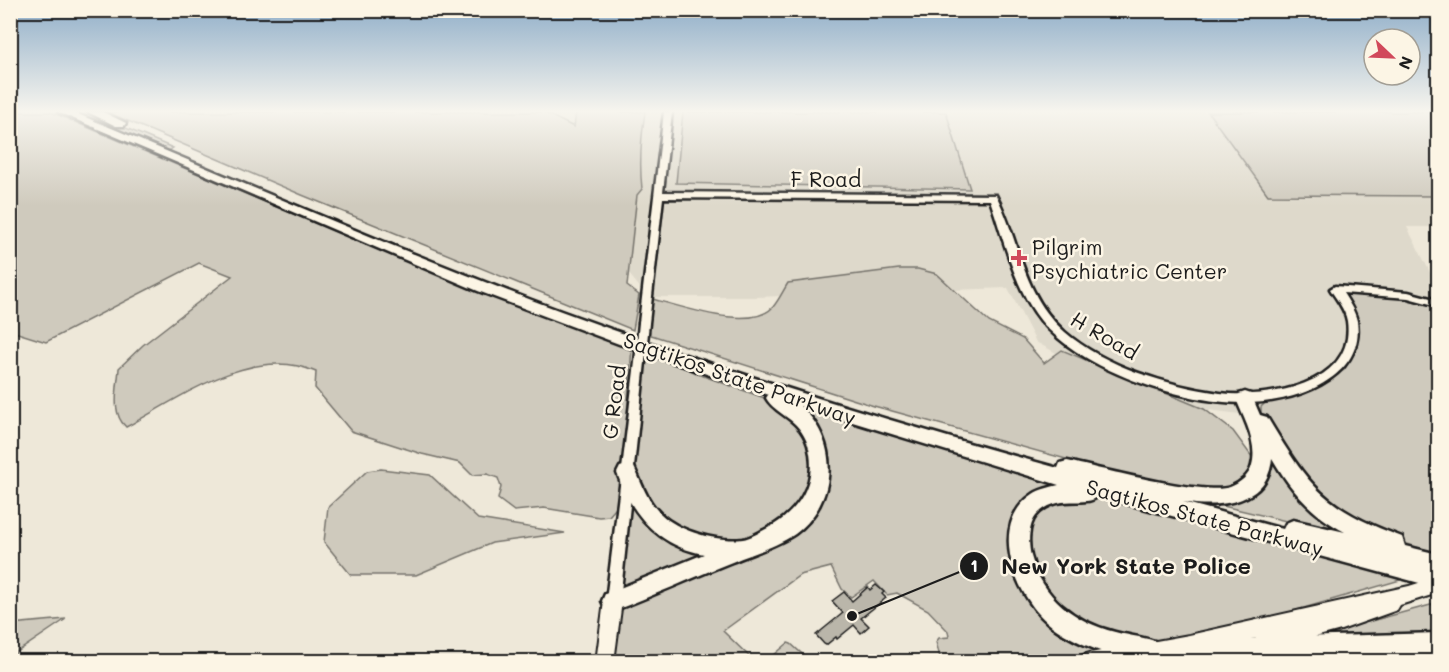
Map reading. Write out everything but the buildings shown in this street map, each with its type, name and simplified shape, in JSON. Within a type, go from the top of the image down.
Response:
[{"type":"highway","name":"Sagtikos State Parkway","points":[[140,143],[527,303],[737,379],[972,453],[1185,512],[1438,578]]},
{"type":"highway","name":"Sagtikos State Parkway","points":[[167,143],[442,261],[569,311],[798,389],[1052,466],[1281,526],[1438,563]]},
{"type":"highway","points":[[613,601],[782,531],[799,517],[813,497],[818,486],[821,464],[813,434],[797,412],[737,379]]},
{"type":"highway","points":[[1052,466],[1187,495],[1223,498],[1236,494],[1248,487],[1262,467],[1263,455],[1260,440],[1245,399]]},
{"type":"highway","points":[[1245,399],[1303,489],[1318,503],[1364,531],[1438,558]]},
{"type":"highway","points":[[627,473],[636,498],[647,514],[664,529],[704,545],[747,547]]},
{"type":"highway","points":[[1152,651],[1087,634],[1054,614],[1036,594],[1023,572],[1017,549],[1020,529],[1034,506],[1049,497],[1067,492],[1086,493],[1185,512]]},
{"type":"highway","points":[[1230,650],[1388,643],[1438,644]]},
{"type":"main road","points":[[1090,662],[1189,644],[1409,594],[1438,585]]},
{"type":"main road","points":[[1179,662],[1341,621],[1384,607],[1409,594]]},
{"type":"main road","name":"G Road","points":[[605,662],[613,601]]},
{"type":"street","name":"G Road","points":[[613,601],[665,143]]},
{"type":"street","name":"F Road","points":[[659,195],[993,197]]},
{"type":"street","name":"H Road","points":[[993,197],[1027,288],[1044,318],[1057,331],[1090,354],[1131,374],[1194,392],[1245,399],[1267,398],[1306,387],[1323,379],[1346,359],[1351,349],[1352,322],[1335,290],[1408,295],[1438,303]]},
{"type":"shaded area","points":[[11,143],[125,143],[419,267],[608,339],[607,341],[632,347],[625,440],[616,508],[609,516],[599,517],[544,508],[514,511],[498,499],[501,487],[498,478],[487,474],[472,475],[460,463],[422,454],[351,431],[315,388],[316,372],[292,365],[268,364],[243,369],[218,378],[126,427],[116,407],[119,368],[143,345],[232,276],[199,263],[46,342],[11,331]]},
{"type":"shaded area","points":[[146,143],[162,143],[173,148],[167,152]]},
{"type":"shaded area","points":[[181,143],[641,143],[642,189],[637,195],[627,286],[639,295],[633,330]]},
{"type":"shaded area","name":"Pilgrim Psychiatric Center","points":[[490,143],[1438,143],[1438,227],[1407,227],[1438,288],[1438,317],[1278,419],[1186,407],[1098,376],[1036,342],[1008,288],[755,297],[648,297],[579,214]]},
{"type":"shaded area","points":[[680,143],[956,143],[970,189],[676,183]]},
{"type":"shaded area","points":[[1231,143],[1438,143],[1438,196],[1268,195]]},
{"type":"shaded area","points":[[899,269],[918,269],[937,274],[989,322],[1023,339],[1044,363],[1062,350],[1204,409],[1233,431],[1258,465],[1252,477],[1226,492],[1171,488],[874,406],[648,334],[652,299],[715,315],[749,317],[762,314],[773,307],[788,283]]},
{"type":"shaded area","points":[[1351,294],[1395,297],[1438,306],[1438,553],[1380,534],[1342,515],[1325,503],[1296,474],[1261,414],[1261,407],[1267,401],[1321,385],[1344,370],[1357,349],[1355,318],[1346,296]]},
{"type":"shaded area","points":[[646,352],[770,400],[793,415],[813,448],[810,489],[784,522],[745,540],[701,540],[670,528],[634,485],[633,465]]},
{"type":"shaded area","points":[[792,403],[1075,486],[1027,502],[1016,575],[1112,652],[1048,662],[944,661],[940,657],[936,642],[939,638],[949,637],[948,631],[928,610],[897,593],[887,595],[874,581],[851,597],[842,589],[831,567],[800,575],[723,631],[754,661],[614,662],[620,610],[624,603],[793,528],[825,473]]},
{"type":"shaded area","points":[[1269,449],[1283,471],[1375,542],[1206,502],[1236,498],[1252,493],[1262,478]]},
{"type":"shaded area","points":[[381,469],[430,475],[478,519],[565,533],[492,543],[416,575],[351,575],[324,542],[328,507],[367,471]]},
{"type":"shaded area","points":[[1064,498],[1097,498],[1131,506],[1438,584],[1438,587],[1407,578],[1252,623],[1170,641],[1138,641],[1097,632],[1036,587],[1024,529],[1038,509]]},
{"type":"shaded area","points":[[629,500],[714,551],[619,591]]},
{"type":"shaded area","points":[[1438,603],[1438,639],[1312,637]]},
{"type":"shaded area","points":[[66,619],[11,656],[11,624]]},
{"type":"shaded area","points":[[788,643],[791,644],[810,661],[767,661]]},
{"type":"shaded area","points":[[1438,649],[1438,661],[1244,662],[1330,653]]},
{"type":"place","name":"Pilgrim Psychiatric Center","points":[[1019,258]]},
{"type":"place","name":"New York State Police","points":[[852,616]]}]
